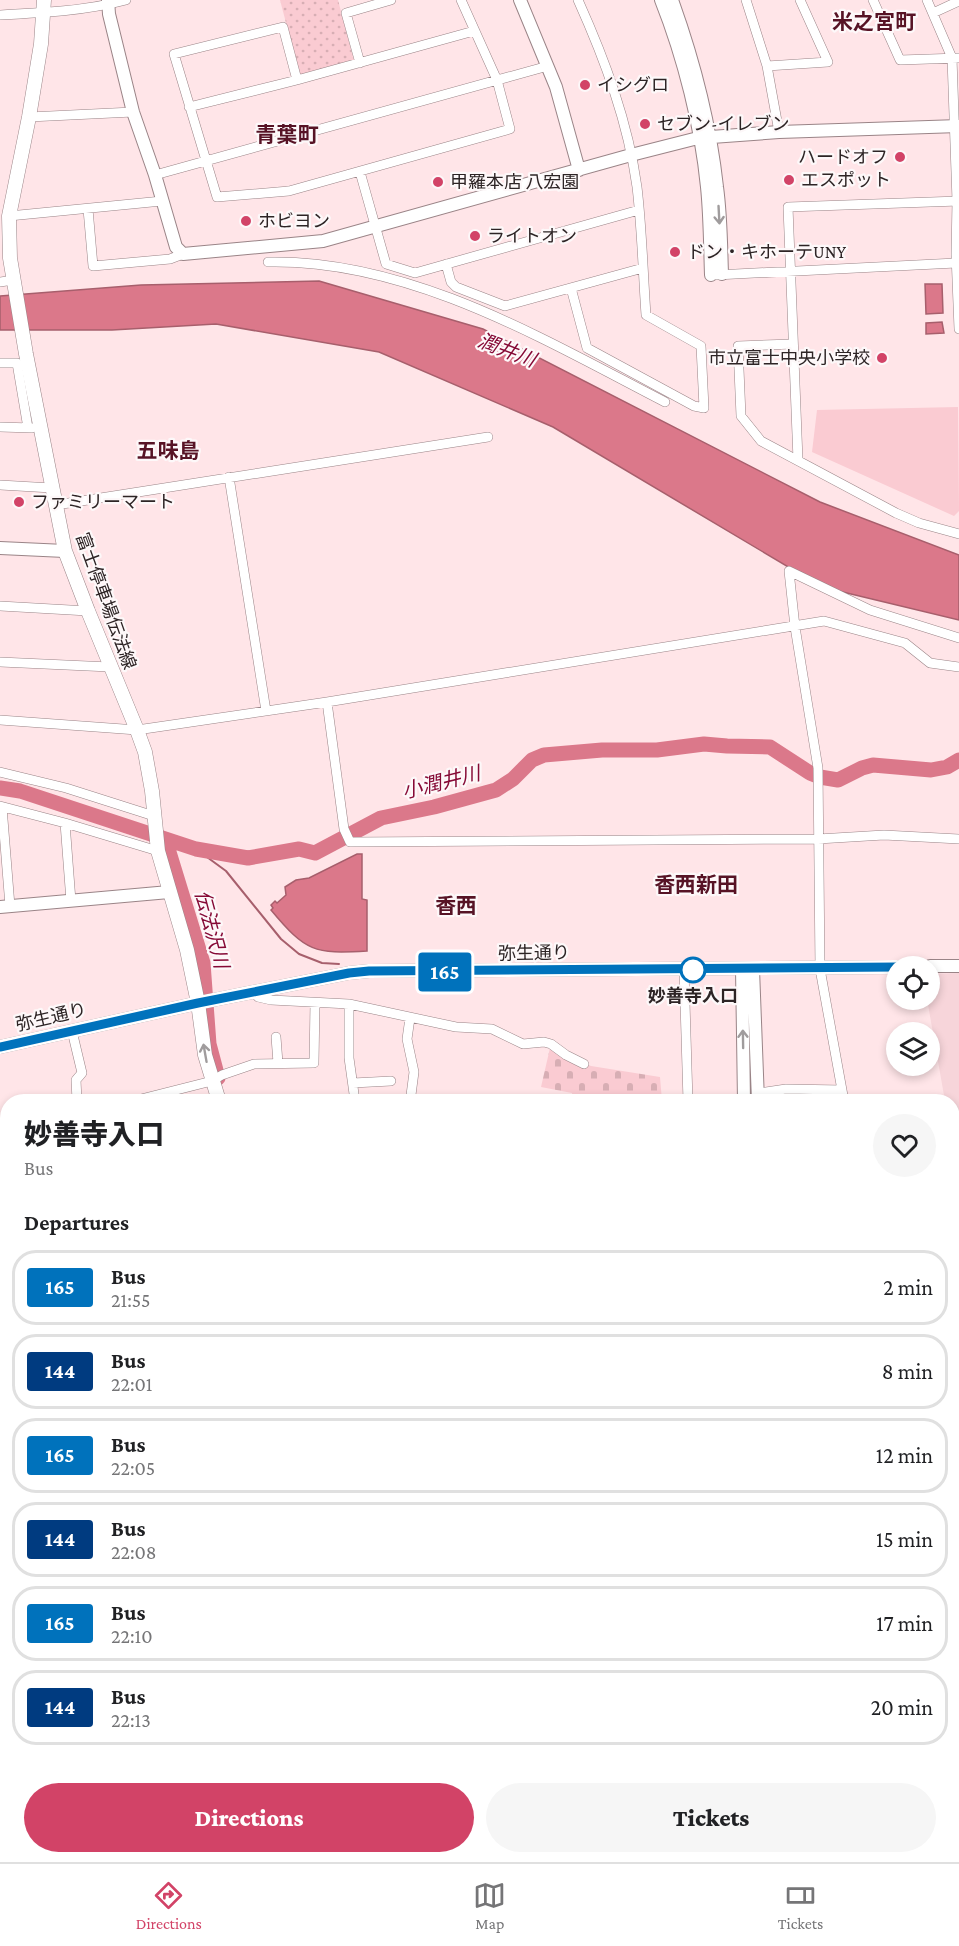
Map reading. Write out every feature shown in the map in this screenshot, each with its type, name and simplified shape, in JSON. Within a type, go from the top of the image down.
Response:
[{"type":"main road","name":"富士停車場伝法線","points":[[44,6],[41,44],[29,117],[9,216],[9,283],[26,354],[34,428],[52,488],[65,551],[137,729],[149,769],[157,848],[187,950],[198,1003],[205,1055],[216,1078],[218,1094]]},
{"type":"street","points":[[0,15],[44,6],[126,0]]},
{"type":"street","points":[[360,63],[346,13],[391,0]]},
{"type":"street","points":[[297,80],[283,27],[174,54],[217,197],[289,191],[510,129],[497,80],[461,0]]},
{"type":"street","points":[[520,0],[548,66],[579,170]]},
{"type":"street","points":[[571,288],[587,348],[694,406],[704,408],[701,346],[646,315],[639,210],[631,155],[606,66],[578,0]]},
{"type":"street","points":[[661,0],[680,52],[718,188],[717,275],[957,257]]},
{"type":"street","points":[[672,0],[690,50],[704,137]]},
{"type":"street","points":[[746,0],[767,66],[778,132]]},
{"type":"street","points":[[767,66],[828,62],[800,0]]},
{"type":"street","points":[[873,0],[900,60],[955,58]]},
{"type":"street","points":[[927,0],[955,58],[959,329]]},
{"type":"street","points":[[933,13],[959,1]]},
{"type":"street","points":[[108,3],[133,112],[155,175],[176,248],[183,254]]},
{"type":"street","points":[[189,107],[474,31]]},
{"type":"street","points":[[155,175],[548,66]]},
{"type":"street","points":[[29,117],[133,112]]},
{"type":"street","points":[[88,209],[93,266],[170,259],[183,254],[323,241],[631,155],[704,137],[957,126]]},
{"type":"street","points":[[360,172],[387,264],[415,273],[639,210]]},
{"type":"street","points":[[9,216],[162,201]]},
{"type":"street","points":[[798,460],[788,207],[958,201]]},
{"type":"street","points":[[268,261],[324,264],[362,271],[414,285],[525,329],[665,402]]},
{"type":"street","points":[[446,264],[451,282],[456,287],[505,306],[643,268]]},
{"type":"street","points":[[793,344],[738,346],[741,416],[761,441],[896,513],[919,523],[959,534]]},
{"type":"street","points":[[0,363],[18,363],[34,428],[0,426]]},
{"type":"street","points":[[56,505],[488,437]]},
{"type":"street","points":[[229,477],[266,711]]},
{"type":"street","points":[[0,485],[52,488]]},
{"type":"street","points":[[0,548],[65,551]]},
{"type":"street","points":[[843,1094],[820,969],[818,768],[795,627],[789,572],[870,610],[959,638]]},
{"type":"street","points":[[0,606],[88,611]]},
{"type":"street","points":[[0,720],[137,729],[327,702],[824,621],[905,643],[930,663],[959,667]]},
{"type":"street","points":[[0,662],[111,667]]},
{"type":"street","points":[[327,702],[344,829],[350,842],[818,839],[884,836],[959,839]]},
{"type":"street","points":[[0,772],[66,788],[155,823]]},
{"type":"street","points":[[157,848],[1,806],[5,907],[169,892]]},
{"type":"street","points":[[65,823],[72,901]]},
{"type":"street","points":[[940,966],[959,966]]},
{"type":"street","name":"弥生通り","points":[[0,1047],[198,1003],[369,971],[886,967]]},
{"type":"street","points":[[747,969],[758,1094]]},
{"type":"street","points":[[744,1094],[747,969]]},
{"type":"street","points":[[684,970],[688,1094]]},
{"type":"street","points":[[255,993],[258,997],[271,1000],[349,1005],[471,1029],[492,1029],[522,1044],[544,1042],[551,1044],[584,1064]]},
{"type":"street","points":[[161,1094],[189,1087],[254,1064],[314,1063],[315,1003]]},
{"type":"street","points":[[349,1005],[349,1058],[354,1094]]},
{"type":"street","points":[[410,1018],[407,1039],[414,1072],[411,1094]]},
{"type":"street","points":[[72,1031],[82,1073],[76,1080],[77,1094]]},
{"type":"street","points":[[276,1037],[278,1063]]},
{"type":"street","points":[[353,1083],[391,1081]]},
{"type":"street","points":[[189,1087],[190,1094]]},
{"type":"street","points":[[768,1094],[786,1089],[842,1090]]},
{"type":"shaded area","points":[[959,973],[959,1094],[944,1094],[940,1073],[940,1022],[931,1022],[929,1010],[940,1010],[940,974]]},
{"type":"green space","points":[[280,0],[338,0],[354,61],[300,76]]},
{"type":"green space","points":[[958,407],[959,511],[954,516],[812,452],[817,410]]},
{"type":"green space","points":[[550,1048],[591,1066],[660,1077],[661,1094],[572,1094],[541,1087]]},
{"type":"water","name":"潤井川","points":[[319,281],[483,329],[820,502],[959,555],[959,620],[822,587],[553,427],[379,352],[216,324],[112,330],[0,330],[0,296],[141,285]]},
{"type":"water","points":[[925,284],[942,284],[943,313],[926,314]]},
{"type":"water","points":[[942,322],[944,333],[926,334],[926,323]]},
{"type":"water","points":[[357,854],[362,854],[362,899],[367,900],[367,951],[335,952],[312,947],[293,935],[271,910],[273,908],[271,905],[286,895],[285,887],[296,880],[309,878]]},
{"type":"waterway","name":"小潤井川","points":[[0,788],[20,791],[196,849],[248,858],[299,849],[315,853],[381,818],[434,807],[496,790],[513,779],[532,760],[544,755],[602,750],[657,750],[704,744],[770,747],[810,773],[838,780],[873,765],[931,770],[947,767],[959,760]]},
{"type":"waterway","name":"伝法沢川","points":[[165,839],[203,963],[209,1044],[218,1078]]},
{"type":"waterway","points":[[196,849],[226,871],[281,939],[299,954],[322,963],[339,964]]},
{"type":"bus line","name":"165","points":[[0,1047],[198,1003],[369,971],[886,967]]},
{"type":"place","name":"イシグロ","points":[[585,85]]},
{"type":"place","name":"セブン-イレブン","points":[[645,124]]},
{"type":"place","name":"ハードオフ","points":[[900,157]]},
{"type":"place","name":"エスポット","points":[[789,180]]},
{"type":"place","name":"甲羅本店 八宏園","points":[[438,182]]},
{"type":"place","name":"ホビヨン","points":[[246,221]]},
{"type":"place","name":"ライトオン","points":[[475,236]]},
{"type":"place","name":"ドン・キホーテUNY","points":[[675,252]]},
{"type":"place","name":"市立富士中央小学校","points":[[882,358]]},
{"type":"place","name":"ファミリーマート","points":[[19,502]]},
{"type":"place","name":"妙善寺入口","points":[[693,970]]},
{"type":"district","name":"米之宮町","points":[[874,22]]},
{"type":"district","name":"青葉町","points":[[287,135]]},
{"type":"district","name":"五味島","points":[[168,451]]},
{"type":"district","name":"香西新田","points":[[696,885]]},
{"type":"district","name":"香西","points":[[456,906]]}]
